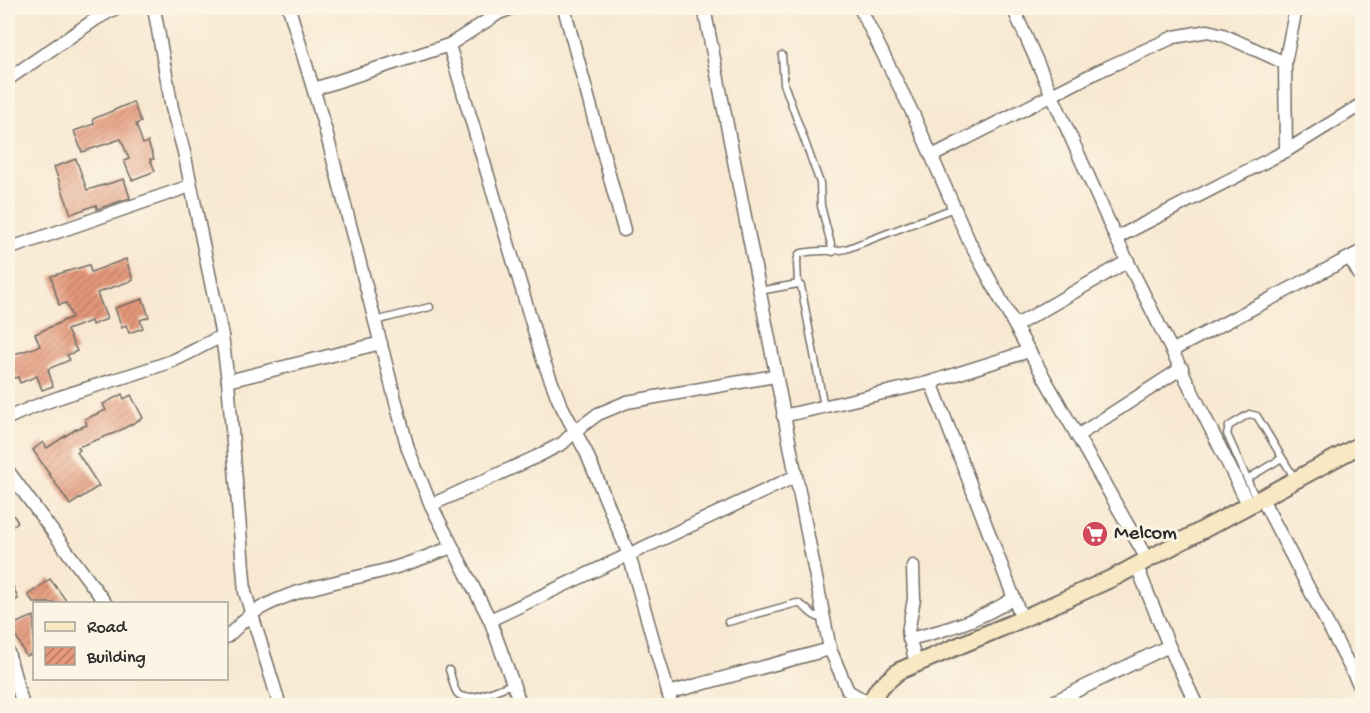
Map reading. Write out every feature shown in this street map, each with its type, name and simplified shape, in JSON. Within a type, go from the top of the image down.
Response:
[{"type":"street","points":[[8,79],[116,8]]},
{"type":"street","points":[[154,8],[172,108],[184,152],[222,336],[228,381],[245,592],[280,705]]},
{"type":"street","points":[[289,8],[314,89],[408,449],[431,505],[490,620],[521,705]]},
{"type":"street","points":[[314,89],[449,45],[499,13],[512,8]]},
{"type":"street","points":[[564,8],[624,230]]},
{"type":"street","points":[[704,8],[830,649],[848,691],[868,704],[889,678],[916,663],[1117,576],[1295,479],[1360,450]]},
{"type":"street","points":[[860,8],[932,156],[969,242],[1077,436],[1142,561],[1169,646],[1197,705]]},
{"type":"street","points":[[1013,8],[1116,238],[1182,368],[1362,690]]},
{"type":"street","points":[[1286,151],[1285,63],[1296,8]]},
{"type":"street","points":[[932,156],[1096,72],[1174,37],[1208,31],[1223,35],[1285,63]]},
{"type":"street","points":[[449,45],[542,357],[559,401],[586,452],[629,555],[670,699],[830,649]]},
{"type":"street","points":[[1116,238],[1286,151],[1362,104]]},
{"type":"street","points":[[8,249],[190,186]]},
{"type":"street","points":[[1173,350],[1362,252]]},
{"type":"street","points":[[1350,258],[1362,279]]},
{"type":"street","points":[[1015,326],[1128,261]]},
{"type":"street","points":[[8,418],[52,399],[174,360],[222,336]]},
{"type":"street","points":[[228,381],[381,344]]},
{"type":"street","points":[[783,416],[931,382],[1029,351]]},
{"type":"street","points":[[1077,436],[1182,368]]},
{"type":"street","points":[[431,505],[564,443],[574,432],[598,414],[627,402],[775,376]]},
{"type":"street","points":[[931,382],[1022,619]]},
{"type":"street","points":[[8,471],[104,602]]},
{"type":"street","points":[[490,620],[796,476]]},
{"type":"street","points":[[228,636],[252,613],[285,596],[324,584],[387,570],[452,547]]},
{"type":"street","points":[[913,566],[914,599],[908,632],[916,663]]},
{"type":"street","points":[[909,639],[965,624],[985,616],[1014,598]]},
{"type":"street","points":[[1045,705],[1169,646]]},
{"type":"street","points":[[8,652],[23,705]]},
{"type":"lane","points":[[782,55],[784,84],[820,183],[821,206],[833,252]]},
{"type":"lane","points":[[824,406],[803,290],[798,284],[797,261],[800,254],[808,251],[833,252],[846,249],[954,208]]},
{"type":"lane","points":[[759,291],[798,284]]},
{"type":"lane","points":[[375,321],[430,307]]},
{"type":"lane","points":[[1255,500],[1227,434],[1229,426],[1249,414],[1257,416],[1295,479]]},
{"type":"lane","points":[[1247,479],[1282,458]]},
{"type":"lane","points":[[728,622],[797,603],[803,605],[808,613],[815,617],[825,619]]},
{"type":"lane","points":[[449,670],[457,692],[469,698],[513,683]]},
{"type":"building","points":[[133,102],[141,122],[136,124],[143,144],[148,142],[154,159],[150,159],[155,171],[132,180],[124,161],[129,159],[121,139],[82,152],[74,131],[94,124],[93,119]]},
{"type":"building","points":[[76,159],[87,190],[124,179],[130,198],[97,209],[96,205],[71,214],[54,167]]},
{"type":"building","points":[[126,259],[133,280],[97,293],[107,319],[92,325],[91,321],[67,330],[77,351],[67,355],[70,360],[48,369],[53,386],[42,390],[37,376],[20,383],[18,377],[14,378],[11,371],[8,372],[8,356],[40,346],[35,334],[72,317],[66,303],[59,305],[51,276],[89,265],[91,272]]},
{"type":"building","points":[[143,299],[149,317],[140,320],[143,328],[129,333],[126,325],[122,328],[115,308]]},
{"type":"building","points":[[122,394],[124,399],[131,395],[143,418],[117,432],[78,447],[80,450],[77,452],[99,486],[70,505],[33,450],[43,442],[47,448],[76,429],[87,425],[85,419],[106,410],[103,404]]},
{"type":"building","points":[[8,508],[18,522],[8,529]]},
{"type":"building","points":[[8,573],[18,599],[8,603]]},
{"type":"building","points":[[50,579],[67,602],[33,602],[28,595]]},
{"type":"building","points":[[33,616],[33,653],[26,656],[14,632],[17,630],[14,624]]},
{"type":"place","name":"Melcom","points":[[1095,534]]}]
